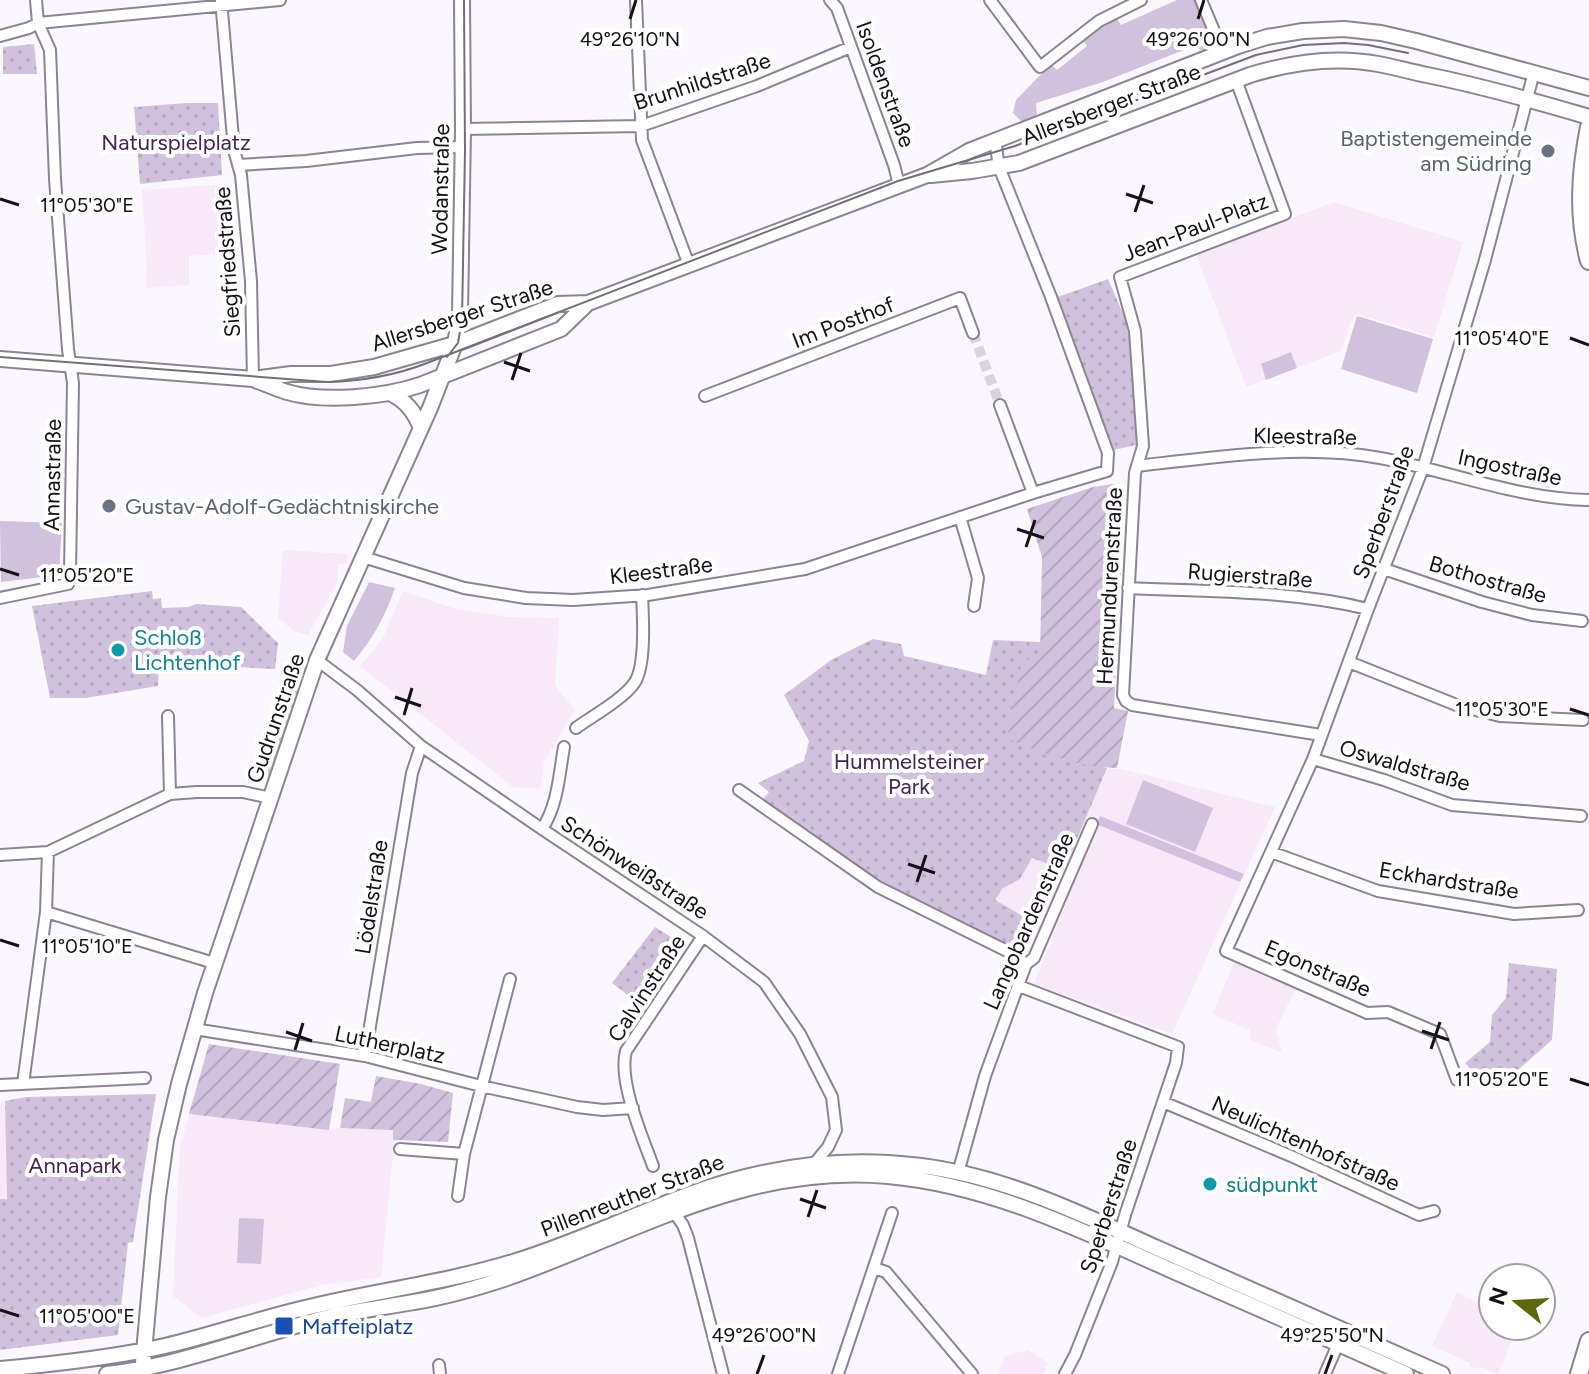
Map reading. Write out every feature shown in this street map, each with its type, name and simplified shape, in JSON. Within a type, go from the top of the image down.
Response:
[{"type":"main road","name":"Wodanstraße","points":[[442,376],[455,344],[460,314],[462,0]]},
{"type":"main road","name":"Allersberger Straße","points":[[0,359],[253,379],[364,369],[455,344],[558,304],[588,303],[927,175],[995,140],[1267,37],[1329,29],[1381,33],[1589,88]]},
{"type":"main road","points":[[1438,77],[1446,49]]},
{"type":"main road","name":"Allersberger Straße","points":[[927,175],[999,167],[1037,157],[1236,80],[1282,66],[1326,61],[1372,63],[1438,77],[1589,117]]},
{"type":"main road","points":[[1589,127],[1580,182],[1581,215],[1589,256]]},
{"type":"main road","name":"Allersberger Straße","points":[[253,379],[289,393],[344,397],[409,389],[561,329],[588,303]]},
{"type":"main road","name":"Gudrunstraße","points":[[143,1350],[166,1140],[214,963],[317,660],[442,376]]},
{"type":"main road","points":[[390,393],[407,404],[421,428]]},
{"type":"main road","name":"Pillenreuther Straße","points":[[0,1369],[88,1360],[143,1350],[305,1308],[484,1271],[560,1246],[708,1188],[753,1175],[814,1164],[855,1162],[926,1166],[1030,1194],[1406,1374]]},
{"type":"main road","name":"Pillenreuther Straße","points":[[107,1374],[142,1371],[331,1317],[482,1286],[716,1197],[773,1182],[845,1175],[889,1176],[941,1184],[1119,1238],[1442,1374]]},
{"type":"main road","points":[[1579,1374],[1589,1341]]},
{"type":"main road","points":[[142,1371],[143,1350]]},
{"type":"street","name":"Annastraße","points":[[0,598],[68,584],[70,573],[73,383],[55,179],[50,50],[38,23],[36,0]]},
{"type":"street","points":[[0,36],[38,23],[221,3],[280,0]]},
{"type":"street","points":[[636,0],[642,140],[689,265]]},
{"type":"street","name":"Isoldenstraße","points":[[830,0],[837,8],[899,185]]},
{"type":"street","points":[[990,0],[1040,67],[1099,21],[1141,0]]},
{"type":"street","points":[[1201,0],[1223,52]]},
{"type":"street","name":"Siegfriedstraße","points":[[221,3],[234,150],[241,175],[251,281],[253,379]]},
{"type":"street","name":"Brunhildstraße","points":[[463,129],[641,126],[757,86],[851,47]]},
{"type":"street","name":"Sperberstraße","points":[[1226,951],[1313,759],[1423,468],[1512,164],[1534,72]]},
{"type":"street","name":"Jean-Paul-Platz","points":[[1137,466],[1143,446],[1135,331],[1120,277],[1285,214],[1236,80]]},
{"type":"street","points":[[995,140],[999,167]]},
{"type":"street","points":[[238,165],[306,161],[417,148],[463,147]]},
{"type":"street","name":"Kleestraße","points":[[363,557],[464,588],[526,598],[573,600],[642,595],[805,569],[1107,471],[1108,453],[999,167]]},
{"type":"street","name":"Im Posthof","points":[[705,396],[960,298],[973,333]]},
{"type":"street","points":[[1000,405],[1033,493]]},
{"type":"street","name":"Kleestraße","points":[[1137,466],[1226,456],[1315,452],[1379,457],[1423,468]]},
{"type":"street","name":"Hermundurenstraße","points":[[1137,466],[1128,588],[1123,695],[1126,701],[1132,705],[1321,735]]},
{"type":"street","name":"Ingostraße","points":[[1423,468],[1543,497],[1589,500]]},
{"type":"street","points":[[960,517],[978,578],[974,606]]},
{"type":"street","name":"Bothostraße","points":[[1384,569],[1482,602],[1532,615],[1582,621]]},
{"type":"street","name":"Rugierstraße","points":[[1128,588],[1338,601],[1368,609]]},
{"type":"street","points":[[576,728],[611,704],[634,683],[639,669],[644,624],[642,595]]},
{"type":"street","name":"Schönweißstraße","points":[[317,660],[421,746],[703,936],[764,982],[800,1034],[832,1097],[836,1130],[828,1147],[814,1164]]},
{"type":"street","points":[[1349,662],[1469,709],[1500,716],[1583,720]]},
{"type":"street","points":[[168,716],[170,794]]},
{"type":"street","name":"Lödelstraße","points":[[365,1056],[412,773],[421,746]]},
{"type":"street","points":[[542,829],[554,803],[564,747]]},
{"type":"street","name":"Oswaldstraße","points":[[1313,759],[1452,805],[1581,816]]},
{"type":"street","points":[[739,790],[878,887],[1011,953],[1026,964]]},
{"type":"street","points":[[0,855],[48,852],[170,794],[243,792],[271,798]]},
{"type":"street","name":"Langobardenstraße","points":[[958,1173],[985,1076],[1026,964],[1034,958],[1092,824]]},
{"type":"street","points":[[23,1084],[46,912],[48,852]]},
{"type":"street","name":"Eckhardstraße","points":[[1271,852],[1378,891],[1514,914],[1578,910]]},
{"type":"street","points":[[46,912],[214,963]]},
{"type":"street","name":"Calvinstraße","points":[[653,1166],[633,1108],[623,1066],[626,1051],[703,936]]},
{"type":"street","name":"Egonstraße","points":[[1226,951],[1367,1013],[1388,1012],[1440,1034],[1457,1080]]},
{"type":"street","points":[[458,1196],[464,1154],[510,979]]},
{"type":"street","name":"Sperberstraße","points":[[1019,986],[1178,1047],[1176,1063],[1112,1262],[1065,1374]]},
{"type":"street","name":"Lutherplatz","points":[[194,1029],[365,1056],[481,1086]]},
{"type":"street","points":[[0,1085],[145,1078]]},
{"type":"street","points":[[481,1086],[577,1107],[603,1110],[633,1108]]},
{"type":"street","name":"Neulichtenhofstraße","points":[[1163,1102],[1419,1215],[1434,1211]]},
{"type":"street","points":[[400,1149],[464,1154]]},
{"type":"street","points":[[674,1212],[688,1238],[723,1374]]},
{"type":"street","points":[[838,1374],[892,1213]]},
{"type":"street","points":[[874,1268],[886,1272],[972,1374]]},
{"type":"street","points":[[1325,1374],[1338,1344]]},
{"type":"shaded area","points":[[226,184],[232,253],[189,256],[189,285],[146,288],[142,190]]},
{"type":"shaded area","points":[[1334,202],[1463,242],[1434,337],[1357,314],[1352,318],[1341,351],[1246,387],[1196,254]]},
{"type":"shaded area","points":[[283,550],[348,554],[346,564],[338,564],[337,584],[308,635],[294,631],[278,618]]},
{"type":"shaded area","points":[[403,591],[453,608],[508,617],[559,618],[555,685],[575,710],[544,762],[540,789],[513,787],[360,666],[383,638]]},
{"type":"shaded area","points":[[1107,769],[1122,769],[1275,807],[1172,1034],[1034,984],[1096,826],[1087,816]]},
{"type":"shaded area","points":[[1032,858],[1064,870],[1035,944],[1018,937],[995,900],[1003,888],[1020,879]]},
{"type":"shaded area","points":[[1235,961],[1296,988],[1276,1029],[1282,1053],[1251,1040],[1250,1030],[1212,1014]]},
{"type":"shaded area","points":[[5,1101],[7,1199],[0,1199],[0,1102]]},
{"type":"shaded area","points":[[189,1114],[329,1130],[393,1130],[381,1277],[320,1285],[202,1318],[173,1296],[180,1148]]},
{"type":"shaded area","points":[[1457,1292],[1477,1303],[1477,1342],[1511,1342],[1498,1374],[1479,1367],[1475,1369],[1470,1363],[1432,1346]]},
{"type":"shaded area","points":[[1028,1350],[1048,1363],[1043,1374],[999,1374],[1005,1356]]},
{"type":"green space","points":[[1177,0],[1196,0],[1209,33],[1204,52],[1194,46],[1103,82],[1036,103],[1037,117],[1023,123],[1013,113],[1016,100],[1051,64],[1057,70],[1087,46],[1082,39],[1096,28],[1116,17],[1121,25]]},
{"type":"green space","points":[[34,44],[37,74],[3,74],[3,47]]},
{"type":"green space","name":"Naturspielplatz","points":[[218,103],[222,175],[140,184],[134,107]]},
{"type":"green space","points":[[1108,279],[1125,318],[1130,342],[1137,445],[1113,450],[1055,298]]},
{"type":"green space","points":[[1357,316],[1433,339],[1417,393],[1341,369]]},
{"type":"green space","points":[[1291,352],[1297,368],[1266,380],[1261,364]]},
{"type":"green space","points":[[1121,486],[1124,492],[1114,708],[1128,711],[1117,768],[1075,762],[1007,739],[1022,662],[1040,655],[1042,557],[1027,509],[1093,487]]},
{"type":"green space","points":[[0,521],[62,523],[59,575],[1,582]]},
{"type":"green space","points":[[369,582],[395,588],[378,627],[354,661],[343,652],[347,626]]},
{"type":"green space","points":[[152,591],[153,599],[161,598],[162,608],[196,604],[241,607],[278,643],[275,669],[159,663],[158,686],[86,698],[50,698],[32,606]]},
{"type":"green space","name":"Hummelsteiner Park","points":[[873,639],[901,644],[904,656],[986,675],[993,640],[1041,642],[1040,655],[1062,759],[1107,768],[1064,870],[1032,858],[1020,879],[1003,888],[995,900],[1026,918],[1016,949],[905,895],[763,800],[769,792],[758,783],[804,761],[809,741],[784,695],[831,660]]},
{"type":"green space","points":[[283,679],[300,684],[270,775],[262,785],[280,682]]},
{"type":"green space","points":[[1143,780],[1213,808],[1195,852],[1126,824]]},
{"type":"green space","points":[[1100,816],[1244,874],[1240,882],[1096,824]]},
{"type":"green space","points":[[655,927],[682,944],[641,1005],[612,983]]},
{"type":"green space","points":[[1509,963],[1557,969],[1552,1040],[1503,1083],[1475,1081],[1475,1073],[1465,1063],[1490,1042],[1492,1015],[1506,998]]},
{"type":"green space","points":[[209,1044],[340,1064],[329,1130],[189,1114]]},
{"type":"green space","points":[[376,1076],[453,1093],[448,1142],[393,1140],[393,1130],[340,1128],[345,1098],[371,1102]]},
{"type":"green space","name":"Annapark","points":[[156,1094],[133,1242],[128,1243],[118,1335],[0,1350],[0,1199],[7,1199],[5,1101],[26,1097]]},
{"type":"green space","points":[[239,1218],[264,1219],[261,1264],[237,1263]]},
{"type":"tunnel","points":[[973,333],[1000,405]]},
{"type":"tram line","points":[[447,357],[458,343],[462,320],[464,0]]},
{"type":"tram line","points":[[0,357],[327,382],[390,374],[415,368],[898,181],[1015,146],[1256,55],[1303,45],[1344,43],[1408,53]]},
{"type":"place","name":"Baptistengemeinde am Südring","points":[[1548,151]]},
{"type":"place","name":"Gustav-Adolf-Gedächtniskirche","points":[[109,506]]},
{"type":"place","name":"Schloß Lichtenhof","points":[[118,650]]},
{"type":"place","name":"südpunkt","points":[[1210,1184]]},
{"type":"place","name":"Maffeiplatz","points":[[284,1326]]}]
